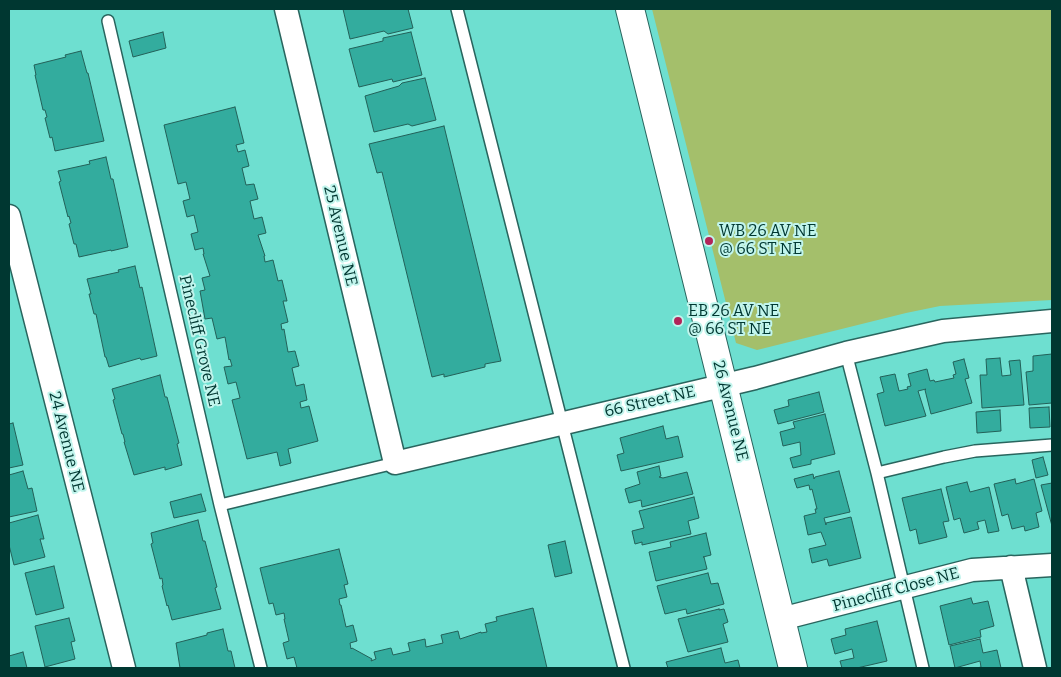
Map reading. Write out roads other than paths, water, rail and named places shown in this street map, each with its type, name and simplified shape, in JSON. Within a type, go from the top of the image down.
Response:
[{"type":"street","name":"25 Avenue NE","points":[[286,9],[395,463]]},
{"type":"street","name":"26 Avenue NE","points":[[630,9],[793,668]]},
{"type":"street","name":"24 Avenue NE","points":[[9,216],[124,668]]},
{"type":"street","name":"66 Street NE","points":[[395,463],[755,378],[943,330],[1052,321]]},
{"type":"street","name":"Pinecliff Close NE","points":[[781,619],[972,570],[1052,565]]},
{"type":"street","points":[[1011,567],[1035,668]]},
{"type":"lane","points":[[457,9],[624,668]]},
{"type":"lane","name":"Pinecliff Grove NE","points":[[108,21],[220,505],[261,668]]},
{"type":"lane","points":[[846,354],[877,474],[923,668]]},
{"type":"lane","points":[[877,474],[967,453],[1052,445]]},
{"type":"lane","points":[[220,505],[395,463]]},
{"type":"place","name":"WB 26 AV NE @ 66 ST NE","points":[[709,241]]},
{"type":"place","name":"EB 26 AV NE @ 66 ST NE","points":[[678,321]]}]
